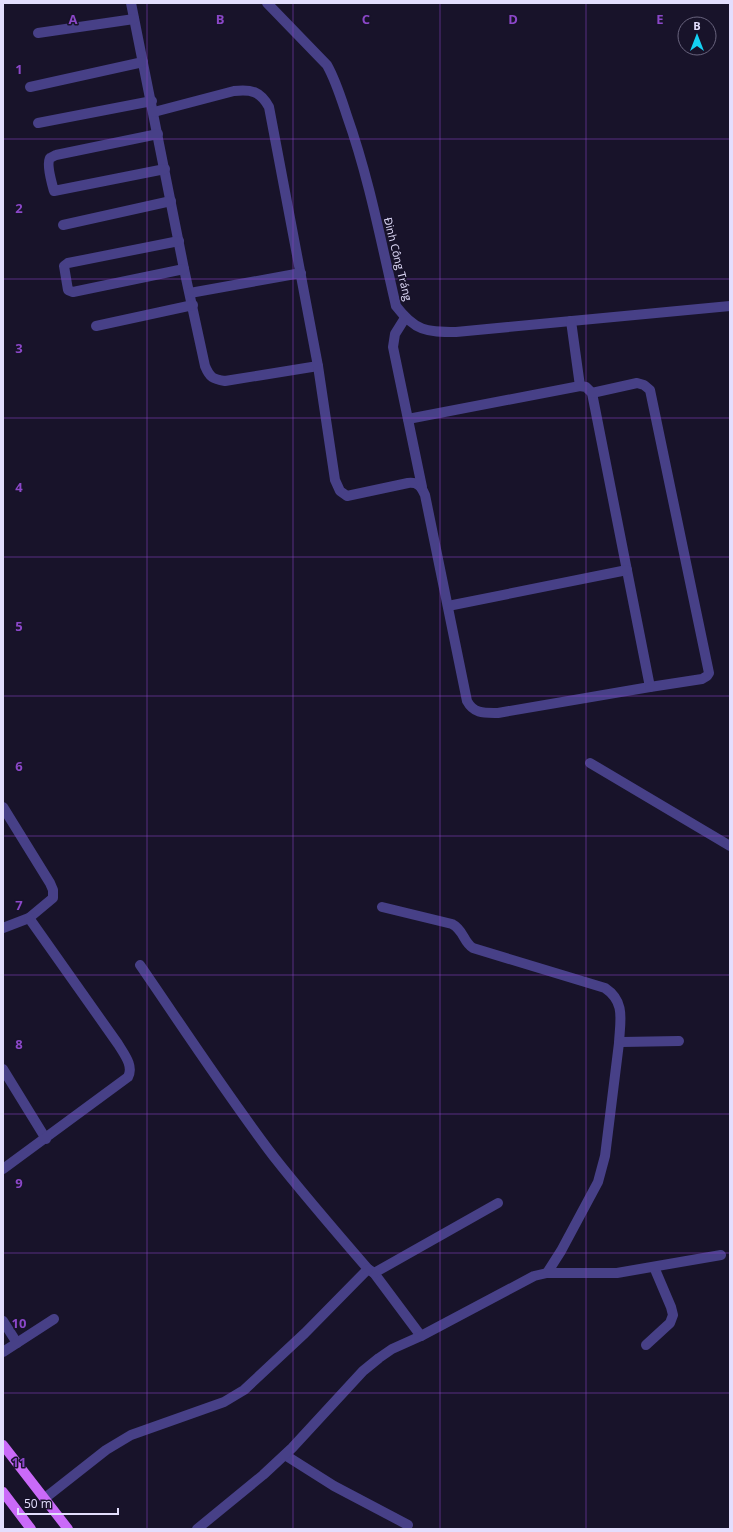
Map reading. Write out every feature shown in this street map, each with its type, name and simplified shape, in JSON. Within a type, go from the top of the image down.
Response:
[{"type":"main road","points":[[3,1444],[68,1529]]},
{"type":"main road","points":[[3,1492],[31,1529]]},
{"type":"street","points":[[131,3],[154,112],[184,269],[205,366],[209,375],[216,380],[225,381],[318,366]]},
{"type":"street","name":"Đinh Công Tráng","points":[[267,3],[327,65],[333,76],[354,136],[368,183],[396,306],[405,318],[417,327],[432,332],[456,332],[730,306]]},
{"type":"street","points":[[38,33],[134,19]]},
{"type":"street","points":[[30,87],[143,62]]},
{"type":"street","points":[[154,112],[234,91],[247,90],[264,99],[269,108],[301,273],[318,366],[335,480],[340,491],[347,496],[415,482],[422,487]]},
{"type":"street","points":[[38,123],[152,102]]},
{"type":"street","points":[[158,134],[56,154],[50,158],[48,162],[50,178],[54,191],[165,169]]},
{"type":"street","points":[[63,225],[171,201]]},
{"type":"street","points":[[179,241],[68,263],[64,266],[68,290],[73,292],[184,269]]},
{"type":"street","points":[[190,293],[301,273]]},
{"type":"street","points":[[96,326],[192,305]]},
{"type":"street","points":[[405,318],[395,334],[393,348],[467,701],[471,708],[475,711],[482,713],[498,713],[702,679],[709,673],[650,390],[644,385],[637,383],[592,393]]},
{"type":"street","points":[[571,321],[580,386]]},
{"type":"street","points":[[408,419],[580,386],[586,387],[592,393],[650,687]]},
{"type":"street","points":[[448,606],[627,570]]},
{"type":"street","points":[[590,762],[730,846]]},
{"type":"street","points":[[3,807],[53,890],[53,898],[29,918],[3,928]]},
{"type":"street","points":[[382,907],[452,924],[461,930],[469,946],[473,948],[605,988],[613,994],[617,1000],[621,1015],[619,1043],[604,1156],[598,1182],[561,1252],[547,1273]]},
{"type":"street","points":[[3,1169],[46,1139],[128,1077],[131,1072],[130,1066],[118,1044],[29,918]]},
{"type":"street","points":[[140,965],[274,1156],[371,1271],[421,1336]]},
{"type":"street","points":[[619,1043],[679,1041]]},
{"type":"street","points":[[3,1069],[46,1139]]},
{"type":"street","points":[[45,1498],[106,1450],[131,1435],[224,1402],[244,1390],[371,1271],[498,1203]]},
{"type":"street","points":[[197,1529],[285,1455],[363,1370],[392,1348],[421,1336],[534,1276],[547,1273],[603,1274],[721,1255]]},
{"type":"street","points":[[646,1345],[670,1322],[673,1315],[654,1267]]},
{"type":"street","points":[[3,1352],[54,1319]]},
{"type":"street","points":[[3,1321],[17,1342]]},
{"type":"street","points":[[285,1455],[334,1486],[408,1525]]}]
